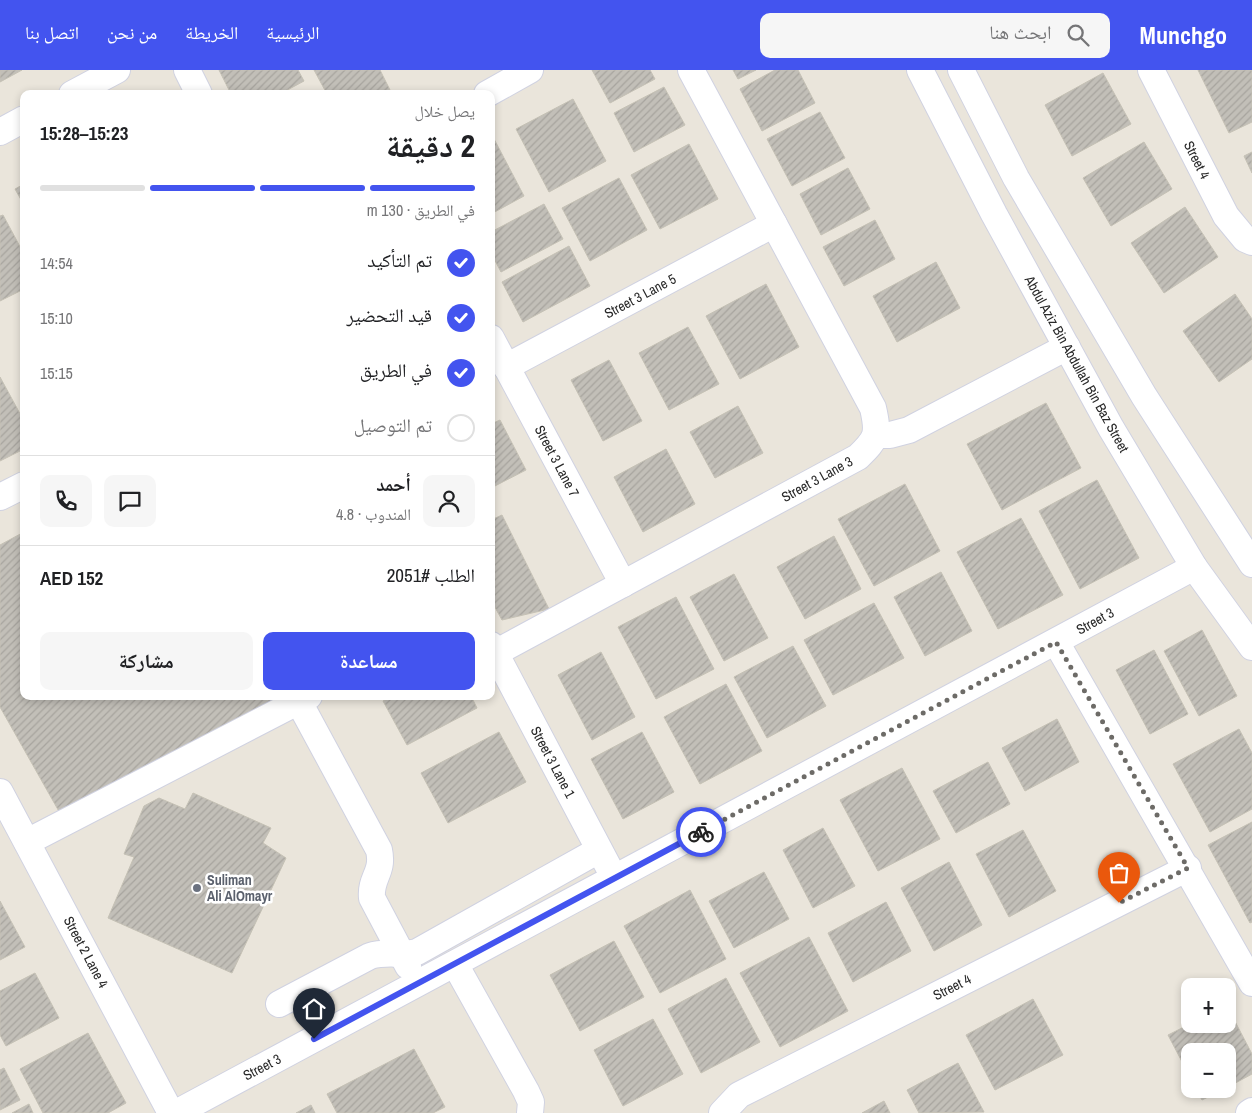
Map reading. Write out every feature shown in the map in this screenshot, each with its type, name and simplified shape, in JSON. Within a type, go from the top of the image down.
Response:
[{"type":"street","points":[[80,90],[117,70]]},
{"type":"street","points":[[187,70],[197,90]]},
{"type":"street","points":[[494,90],[530,70]]},
{"type":"street","points":[[691,70],[873,408],[877,426],[876,435],[890,435],[908,430],[1066,347]]},
{"type":"street","name":"Abdul Aziz Bin Abdullah Bin Baz Street","points":[[920,70],[994,214],[1111,428],[1194,567],[1252,647]]},
{"type":"street","points":[[961,70],[1016,178],[1144,396],[1247,548]]},
{"type":"street","name":"Street 4","points":[[1151,70],[1226,216],[1245,238],[1252,242]]},
{"type":"street","points":[[931,94],[949,105],[986,179],[994,186],[1004,185],[1016,178]]},
{"type":"street","points":[[0,132],[20,122]]},
{"type":"street","points":[[994,214],[1012,209],[1021,218],[1074,300],[1096,315]]},
{"type":"street","name":"Street 3 Lane 5","points":[[506,367],[774,224]]},
{"type":"street","name":"Street 3 Lane 7","points":[[495,346],[623,584]]},
{"type":"street","name":"Street 3 Lane 3","points":[[495,648],[623,584],[858,457],[872,444],[876,435]]},
{"type":"street","points":[[0,497],[20,486]]},
{"type":"street","name":"Street 3","points":[[176,1113],[1194,567]]},
{"type":"street","points":[[1056,642],[1188,868],[1252,983]]},
{"type":"street","name":"Street 3 Lane 1","points":[[495,653],[614,878]]},
{"type":"street","points":[[27,842],[302,700]]},
{"type":"street","points":[[304,700],[379,850],[382,864],[371,889],[372,898],[418,983]]},
{"type":"street","name":"Street 2 Lane 4","points":[[0,792],[171,1113]]},
{"type":"street","points":[[279,1004],[370,956],[381,952],[401,954],[417,952],[600,850]]},
{"type":"street","name":"Street 4","points":[[722,1113],[739,1095],[1188,868]]},
{"type":"street","points":[[455,964],[526,1092],[531,1102],[530,1113]]},
{"type":"building","points":[[0,70],[22,70],[0,82]]},
{"type":"building","points":[[219,70],[298,70],[304,81],[287,90],[229,90]]},
{"type":"building","points":[[314,70],[380,70],[390,90],[325,90]]},
{"type":"building","points":[[592,70],[650,70],[655,79],[610,103]]},
{"type":"building","points":[[733,70],[756,70],[738,79]]},
{"type":"building","points":[[775,70],[798,70],[815,103],[762,131],[740,89]]},
{"type":"building","points":[[1198,70],[1252,70],[1252,122],[1229,133]]},
{"type":"building","points":[[1103,73],[1131,124],[1072,156],[1045,105]]},
{"type":"building","points":[[664,87],[685,125],[634,152],[614,113]]},
{"type":"building","points":[[573,99],[606,161],[549,192],[516,129]]},
{"type":"building","points":[[820,112],[845,158],[792,186],[767,139]]},
{"type":"building","points":[[495,141],[524,196],[495,212]]},
{"type":"building","points":[[1144,142],[1172,189],[1111,226],[1083,178]]},
{"type":"building","points":[[689,144],[718,199],[660,229],[631,175]]},
{"type":"building","points":[[1252,152],[1252,173],[1244,156]]},
{"type":"building","points":[[848,168],[870,209],[821,235],[800,194]]},
{"type":"building","points":[[619,178],[647,230],[590,261],[562,208]]},
{"type":"building","points":[[20,186],[20,198],[15,189]]},
{"type":"building","points":[[544,204],[563,239],[501,272],[495,261],[495,230]]},
{"type":"building","points":[[1185,207],[1218,257],[1164,293],[1131,243]]},
{"type":"building","points":[[3,215],[20,247],[20,291],[0,301],[0,216]]},
{"type":"building","points":[[875,220],[895,259],[844,286],[823,247]]},
{"type":"building","points":[[569,246],[590,286],[523,322],[502,282]]},
{"type":"building","points":[[936,262],[960,308],[897,342],[873,296]]},
{"type":"building","points":[[766,284],[799,347],[740,379],[706,316]]},
{"type":"building","points":[[1235,294],[1252,319],[1252,359],[1219,382],[1183,331]]},
{"type":"building","points":[[688,327],[719,384],[669,410],[639,353]]},
{"type":"building","points":[[609,360],[642,421],[603,441],[571,380]]},
{"type":"building","points":[[0,377],[20,414],[20,451],[0,461]]},
{"type":"building","points":[[1046,403],[1081,468],[1002,510],[967,444]]},
{"type":"building","points":[[738,406],[763,453],[715,478],[690,432]]},
{"type":"building","points":[[500,420],[526,470],[495,486],[495,422]]},
{"type":"building","points":[[666,449],[695,504],[643,532],[614,477]]},
{"type":"building","points":[[1097,480],[1139,558],[1080,589],[1039,511]]},
{"type":"building","points":[[905,484],[940,551],[874,586],[838,519]]},
{"type":"building","points":[[502,515],[549,609],[502,620],[495,607],[495,518]]},
{"type":"building","points":[[1021,518],[1063,595],[998,629],[957,552]]},
{"type":"building","points":[[20,534],[20,700],[280,700],[61,815],[0,707],[0,545]]},
{"type":"building","points":[[834,536],[861,589],[805,619],[777,567]]},
{"type":"building","points":[[941,572],[972,631],[925,656],[894,597]]},
{"type":"building","points":[[734,574],[768,638],[724,661],[690,597]]},
{"type":"building","points":[[676,597],[714,669],[656,699],[618,627]]},
{"type":"building","points":[[874,603],[904,658],[833,695],[804,640]]},
{"type":"building","points":[[1202,630],[1237,696],[1199,716],[1164,651]]},
{"type":"building","points":[[793,646],[826,706],[767,738],[734,677]]},
{"type":"building","points":[[1154,650],[1188,714],[1150,734],[1116,670]]},
{"type":"building","points":[[601,652],[635,717],[592,740],[558,675]]},
{"type":"building","points":[[726,684],[762,751],[700,784],[664,717]]},
{"type":"building","points":[[473,700],[477,708],[407,745],[383,701]]},
{"type":"building","points":[[1057,719],[1079,762],[1025,791],[1002,748]]},
{"type":"building","points":[[1239,729],[1252,753],[1252,809],[1210,832],[1173,764]]},
{"type":"building","points":[[499,732],[526,782],[448,823],[421,773]]},
{"type":"building","points":[[642,732],[674,792],[623,819],[591,759]]},
{"type":"building","points":[[988,762],[1010,804],[956,833],[933,791]]},
{"type":"building","points":[[902,768],[940,839],[878,871],[840,800]]},
{"type":"building","name":"Suliman Ali AlOmayr","points":[[193,793],[271,828],[263,843],[286,858],[232,973],[108,918],[134,857],[124,854],[144,806],[159,798],[185,809]]},
{"type":"building","points":[[1252,822],[1252,922],[1250,923],[1208,845]]},
{"type":"building","points":[[823,828],[855,886],[813,908],[783,850]]},
{"type":"building","points":[[1023,830],[1056,891],[1009,917],[976,854]]},
{"type":"building","points":[[949,862],[982,925],[934,951],[901,888]]},
{"type":"building","points":[[764,872],[789,919],[734,948],[709,901]]},
{"type":"building","points":[[690,890],[726,959],[660,993],[624,926]]},
{"type":"building","points":[[0,901],[25,947],[0,960]]},
{"type":"building","points":[[886,902],[911,951],[853,982],[828,933]]},
{"type":"building","points":[[809,937],[848,1011],[780,1047],[740,973]]},
{"type":"building","points":[[614,941],[644,997],[580,1031],[550,975]]},
{"type":"building","points":[[35,973],[59,1018],[6,1046],[0,1035],[0,991]]},
{"type":"building","points":[[726,978],[760,1042],[701,1073],[668,1009]]},
{"type":"building","points":[[1033,999],[1063,1055],[995,1090],[966,1035]]},
{"type":"building","points":[[653,1019],[683,1074],[623,1106],[594,1050]]},
{"type":"building","points":[[1236,1023],[1252,1054],[1252,1074],[1236,1083],[1236,1043],[1181,1043],[1181,1060],[1168,1035],[1181,1028],[1181,1033],[1236,1033]]},
{"type":"building","points":[[88,1033],[126,1103],[108,1113],[43,1113],[20,1069]]},
{"type":"building","points":[[414,1049],[445,1107],[433,1113],[337,1113],[327,1094]]},
{"type":"building","points":[[958,1063],[984,1112],[919,1113],[907,1090]]},
{"type":"building","points":[[4,1068],[20,1100],[0,1110],[0,1070]]},
{"type":"building","points":[[884,1101],[890,1113],[862,1113]]},
{"type":"building","points":[[29,1104],[33,1113],[12,1113]]},
{"type":"building","points":[[311,1105],[315,1113],[296,1113]]},
{"type":"way so far","points":[[701,832],[1056,642],[1188,868],[1119,903]]},
{"type":"place","name":"Suliman Ali AlOmayr","points":[[197,888]]},
{"type":"route","points":[[314,1039],[701,832]]}]
